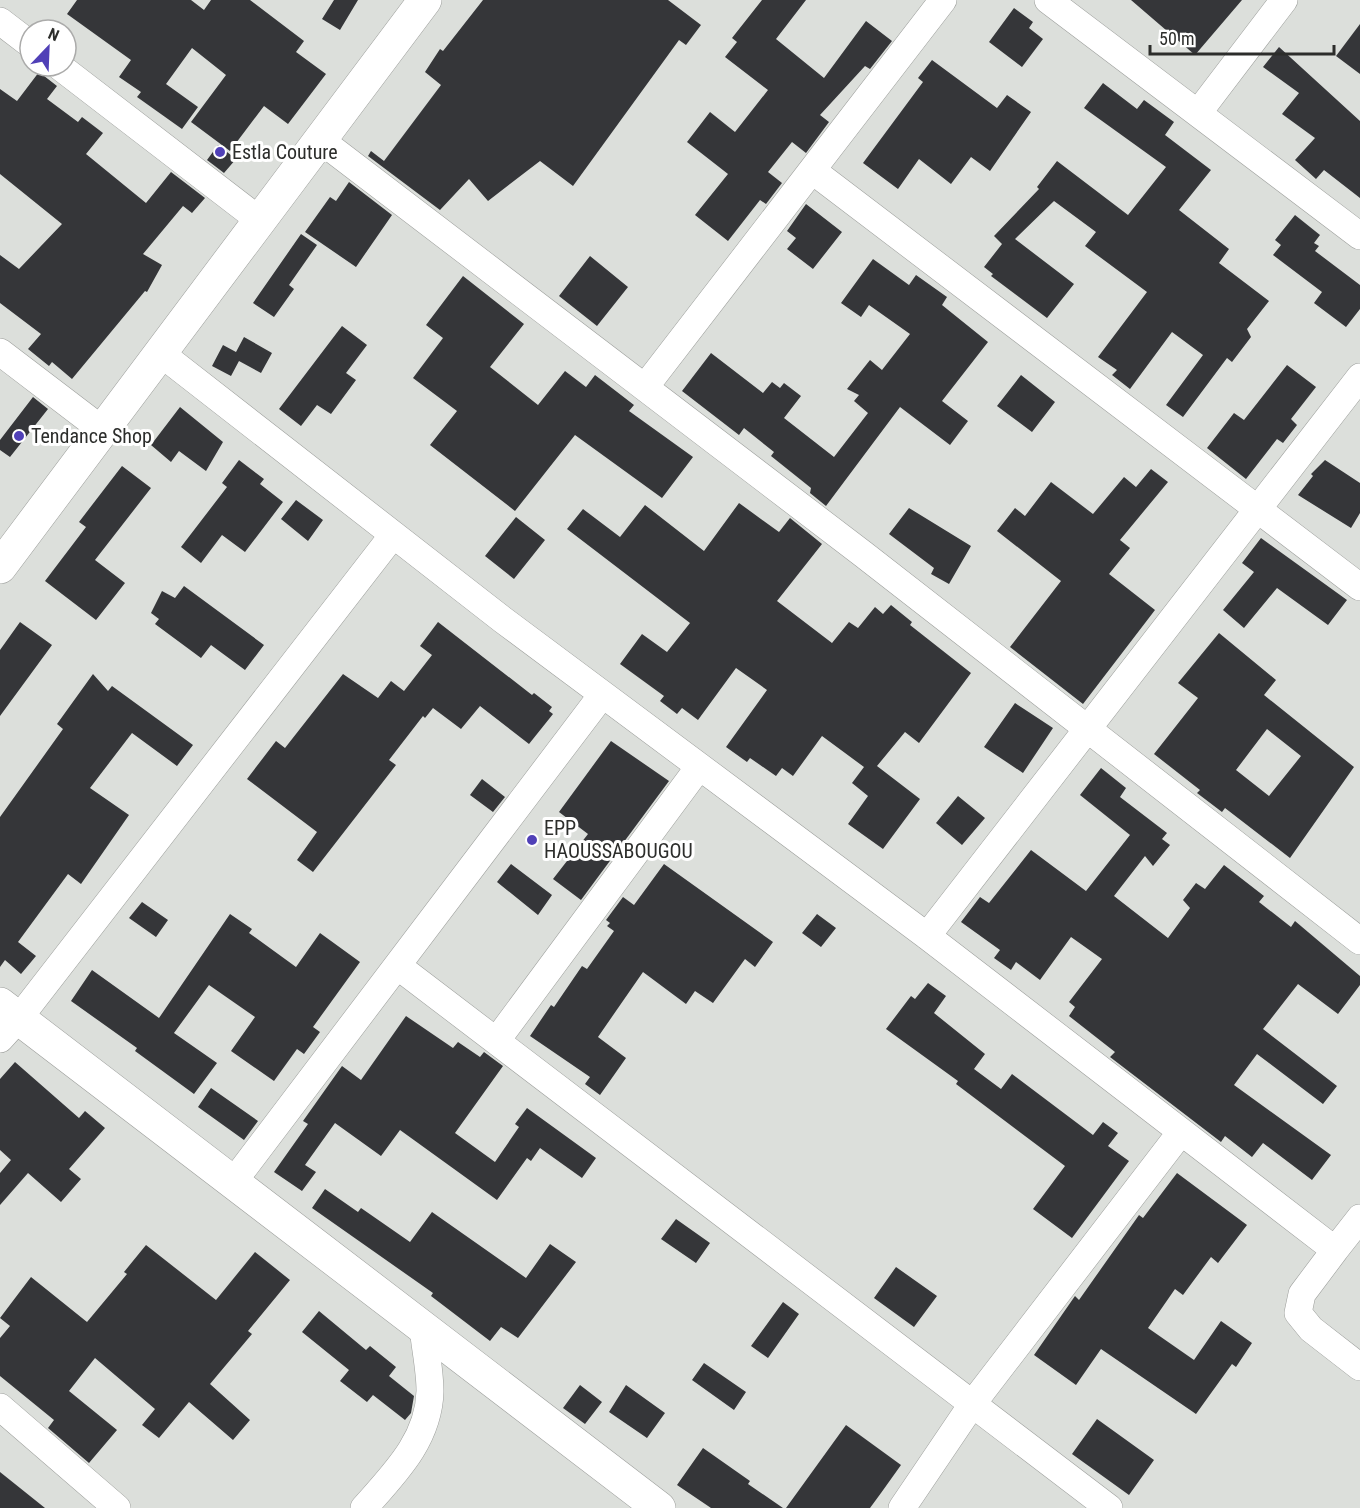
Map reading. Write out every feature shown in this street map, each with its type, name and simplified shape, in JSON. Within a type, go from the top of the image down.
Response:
[{"type":"street","points":[[645,387],[943,0]]},
{"type":"street","points":[[1048,0],[1360,236]]},
{"type":"street","points":[[1198,113],[1284,0]]},
{"type":"street","points":[[0,567],[418,3]]},
{"type":"street","points":[[0,21],[18,35]]},
{"type":"street","points":[[75,78],[258,219]]},
{"type":"street","points":[[319,139],[645,387],[1360,941]]},
{"type":"street","points":[[813,171],[1360,587]]},
{"type":"street","points":[[0,352],[101,429]]},
{"type":"street","points":[[159,352],[602,695],[927,936],[1335,1251]]},
{"type":"street","points":[[927,936],[1360,377]]},
{"type":"street","points":[[393,535],[6,1020],[234,1181],[659,1508]]},
{"type":"street","points":[[234,1181],[399,967],[602,695]]},
{"type":"street","points":[[497,1040],[699,767]]},
{"type":"street","points":[[399,967],[1109,1508]]},
{"type":"street","points":[[902,1508],[973,1403],[1181,1132]]},
{"type":"street","points":[[1360,1218],[1302,1294],[1298,1313],[1311,1329],[1360,1367]]},
{"type":"street","points":[[364,1508],[405,1461],[424,1426],[430,1391],[423,1327]]},
{"type":"street","points":[[0,1407],[117,1508]]},
{"type":"building","points":[[77,0],[191,0],[204,10],[211,0],[250,0],[304,41],[296,52],[326,74],[288,124],[264,106],[230,151],[191,122],[226,75],[192,48],[166,84],[198,107],[182,129],[137,97],[141,92],[119,77],[131,60],[78,22],[78,18],[73,18],[67,14]]},
{"type":"building","points":[[334,0],[358,0],[340,30],[322,19]]},
{"type":"building","points":[[483,0],[668,0],[701,25],[686,45],[679,40],[573,186],[540,161],[488,201],[469,179],[440,210],[368,156],[371,151],[384,161],[441,85],[425,72],[440,49],[443,51]]},
{"type":"building","points":[[762,0],[806,0],[776,39],[824,78],[866,21],[892,41],[870,69],[865,66],[820,115],[829,122],[806,153],[792,142],[768,172],[782,183],[766,204],[760,200],[728,241],[695,215],[728,174],[687,142],[710,112],[735,132],[768,90],[725,57],[737,42],[732,38]]},
{"type":"building","points":[[1131,0],[1242,0],[1195,55]]},
{"type":"building","points":[[1014,8],[1033,22],[1029,28],[1043,39],[1022,67],[989,42]]},
{"type":"building","points":[[1360,24],[1360,74],[1336,56]]},
{"type":"building","points":[[1279,47],[1360,121],[1360,198],[1324,170],[1316,179],[1295,160],[1315,138],[1282,114],[1299,93],[1263,67]]},
{"type":"building","points":[[932,60],[997,108],[1007,95],[1031,112],[990,171],[971,157],[951,184],[919,159],[898,189],[863,163],[923,82],[918,78]]},
{"type":"building","points":[[34,78],[47,78],[57,86],[47,99],[78,122],[82,117],[103,133],[86,154],[146,203],[171,172],[205,198],[192,213],[183,206],[143,254],[162,265],[147,292],[145,291],[72,379],[52,362],[49,366],[28,349],[41,334],[0,303],[0,255],[19,269],[62,224],[0,174],[0,89],[17,101]]},
{"type":"building","points":[[1103,83],[1137,109],[1144,100],[1174,122],[1165,135],[1211,170],[1179,210],[1229,249],[1219,263],[1269,301],[1247,329],[1251,337],[1232,362],[1227,358],[1183,417],[1166,405],[1203,355],[1172,332],[1130,389],[1112,375],[1117,370],[1098,357],[1147,292],[1085,246],[1096,232],[1054,201],[1015,239],[1074,284],[1047,318],[991,276],[993,274],[984,267],[1002,244],[994,236],[1039,189],[1037,187],[1057,161],[1128,215],[1166,167],[1084,108]]},
{"type":"building","points":[[218,145],[236,159],[224,173],[207,160]]},
{"type":"building","points":[[349,182],[392,215],[356,267],[305,232],[330,197],[336,201]]},
{"type":"building","points":[[806,204],[842,232],[813,269],[787,249],[796,238],[787,231]]},
{"type":"building","points":[[1295,215],[1320,235],[1314,243],[1319,246],[1315,251],[1360,285],[1360,309],[1346,327],[1314,303],[1322,292],[1273,255],[1281,245],[1275,240]]},
{"type":"building","points":[[301,234],[317,245],[289,285],[294,289],[274,317],[253,303]]},
{"type":"building","points":[[590,256],[628,287],[597,326],[559,296]]},
{"type":"building","points":[[873,259],[909,285],[916,275],[947,297],[942,305],[988,342],[942,401],[968,421],[950,445],[900,407],[826,506],[810,493],[811,488],[771,456],[774,452],[744,428],[739,435],[682,391],[711,353],[763,393],[772,382],[780,388],[784,383],[801,396],[784,418],[834,457],[868,413],[854,401],[859,395],[847,389],[870,360],[882,370],[910,334],[869,305],[861,317],[841,303]]},
{"type":"building","points":[[463,276],[524,324],[490,367],[538,405],[565,371],[586,387],[595,375],[634,405],[629,411],[693,457],[662,498],[575,435],[515,511],[430,445],[457,411],[413,378],[443,338],[426,325]]},
{"type":"building","points":[[342,326],[367,345],[346,373],[356,380],[331,414],[317,405],[301,426],[279,409]]},
{"type":"building","points":[[244,337],[272,353],[261,373],[239,361],[231,376],[212,366],[223,345],[236,352]]},
{"type":"building","points":[[1287,365],[1316,387],[1291,419],[1297,425],[1283,443],[1277,439],[1246,479],[1207,448],[1234,413],[1244,420]]},
{"type":"building","points":[[1021,375],[1055,402],[1032,432],[997,406]]},
{"type":"building","points":[[33,397],[48,409],[10,457],[0,450],[0,440]]},
{"type":"building","points":[[180,407],[223,442],[206,471],[179,451],[171,462],[151,445]]},
{"type":"building","points":[[239,460],[264,479],[260,484],[283,502],[245,552],[222,535],[201,563],[181,547],[227,487],[222,483]]},
{"type":"building","points":[[1325,460],[1360,483],[1360,513],[1351,528],[1298,495],[1313,476],[1311,474]]},
{"type":"building","points":[[122,466],[151,488],[95,560],[125,583],[96,620],[45,581],[86,527],[79,522]]},
{"type":"building","points":[[1151,469],[1168,482],[1120,540],[1130,548],[1109,574],[1155,610],[1083,704],[1010,647],[1061,581],[997,531],[1015,508],[1025,516],[1051,482],[1093,514],[1124,477],[1136,487]]},
{"type":"building","points":[[296,500],[323,520],[308,541],[281,519]]},
{"type":"building","points":[[739,503],[779,532],[790,518],[822,544],[777,601],[832,643],[849,622],[858,628],[875,607],[883,614],[891,605],[912,622],[910,625],[971,673],[919,743],[905,732],[877,766],[920,799],[883,849],[848,824],[868,796],[852,783],[864,767],[822,736],[793,776],[782,768],[776,776],[750,758],[747,762],[726,747],[767,690],[736,668],[698,720],[682,708],[677,714],[660,701],[664,696],[620,664],[642,634],[667,652],[690,623],[567,529],[583,509],[620,537],[645,505],[704,551]]},
{"type":"building","points":[[909,508],[971,546],[949,584],[931,574],[934,568],[889,534]]},
{"type":"building","points":[[516,517],[545,540],[514,579],[485,556]]},
{"type":"building","points":[[1261,538],[1347,600],[1328,625],[1277,588],[1244,628],[1223,610],[1254,572],[1242,563]]},
{"type":"building","points":[[184,586],[264,645],[245,670],[211,645],[201,658],[155,624],[159,619],[151,613],[162,591],[175,598]]},
{"type":"building","points":[[20,622],[52,645],[0,716],[0,650]]},
{"type":"building","points":[[438,622],[532,695],[534,693],[552,707],[549,711],[553,714],[529,744],[480,706],[461,729],[433,708],[425,718],[423,716],[389,760],[396,765],[313,872],[297,860],[317,832],[247,779],[276,741],[285,748],[343,674],[378,698],[391,681],[404,691],[432,655],[420,646]]},
{"type":"building","points":[[1219,633],[1276,680],[1264,695],[1354,767],[1290,858],[1225,808],[1222,812],[1197,793],[1200,790],[1154,754],[1198,698],[1178,683]],"holes":[[[1267,729],[1301,756],[1269,796],[1236,770]]]},
{"type":"building","points":[[93,674],[108,691],[112,686],[193,745],[177,766],[132,733],[90,788],[129,815],[81,884],[68,874],[18,942],[36,956],[21,974],[5,960],[0,967],[0,817],[63,729],[57,724]]},
{"type":"building","points":[[1015,703],[1053,728],[1023,773],[984,747]]},
{"type":"building","points":[[611,741],[669,781],[581,900],[553,879],[588,834],[559,812]]},
{"type":"building","points":[[1101,768],[1126,788],[1120,797],[1167,833],[1162,839],[1170,845],[1153,866],[1145,856],[1114,896],[1168,938],[1190,908],[1183,900],[1196,883],[1205,889],[1224,865],[1264,896],[1259,902],[1291,927],[1295,921],[1360,976],[1360,985],[1338,1014],[1298,984],[1263,1029],[1337,1086],[1323,1104],[1257,1054],[1234,1085],[1331,1155],[1312,1180],[1263,1143],[1252,1157],[1225,1136],[1221,1142],[1110,1057],[1115,1052],[1069,1016],[1075,1007],[1069,1002],[1102,959],[1071,937],[1040,980],[1016,962],[1011,970],[994,958],[1000,950],[961,922],[980,897],[989,903],[1031,850],[1086,891],[1130,835],[1080,795]]},
{"type":"building","points":[[482,779],[505,797],[493,812],[470,795]]},
{"type":"building","points":[[958,796],[985,818],[962,845],[936,823]]},
{"type":"building","points":[[511,864],[552,895],[538,915],[497,882]]},
{"type":"building","points":[[664,864],[773,942],[755,967],[745,959],[713,1003],[695,991],[686,1004],[643,972],[598,1037],[626,1058],[600,1095],[585,1084],[590,1077],[530,1036],[551,1005],[554,1007],[582,966],[587,969],[614,931],[607,926],[610,923],[606,920],[623,897],[634,905]]},
{"type":"building","points":[[142,902],[168,920],[156,937],[129,918]]},
{"type":"building","points":[[230,914],[252,929],[249,933],[296,967],[320,933],[360,962],[313,1027],[320,1032],[304,1054],[297,1049],[274,1081],[231,1051],[255,1017],[209,985],[174,1033],[217,1063],[194,1094],[135,1051],[137,1048],[71,1001],[92,970],[159,1018]]},
{"type":"building","points":[[817,914],[836,928],[821,947],[802,933]]},
{"type":"building","points":[[928,983],[946,996],[934,1013],[985,1054],[974,1069],[1001,1089],[1012,1074],[1093,1135],[1103,1122],[1118,1133],[1108,1146],[1129,1161],[1072,1238],[1033,1209],[1065,1166],[956,1084],[958,1081],[886,1029],[911,996],[915,999]]},
{"type":"building","points":[[406,1016],[453,1048],[458,1042],[480,1057],[484,1052],[503,1066],[455,1133],[495,1162],[519,1127],[515,1124],[527,1108],[596,1158],[582,1178],[540,1148],[531,1161],[527,1158],[497,1200],[400,1130],[381,1156],[335,1123],[305,1165],[316,1172],[302,1191],[274,1172],[308,1124],[303,1121],[342,1066],[361,1080]]},
{"type":"building","points":[[15,1062],[79,1118],[85,1111],[105,1128],[69,1169],[81,1179],[61,1202],[28,1173],[0,1205],[0,1173],[11,1160],[0,1150],[0,1079]]},
{"type":"building","points":[[211,1088],[258,1121],[244,1140],[198,1107]]},
{"type":"building","points":[[1177,1173],[1247,1225],[1218,1263],[1211,1257],[1183,1295],[1175,1289],[1148,1328],[1194,1360],[1221,1321],[1252,1343],[1236,1367],[1232,1364],[1196,1414],[1101,1349],[1076,1385],[1034,1355],[1075,1296],[1079,1300],[1139,1215],[1143,1218]]},
{"type":"building","points":[[325,1189],[358,1212],[361,1208],[410,1242],[432,1212],[526,1278],[550,1244],[576,1262],[518,1338],[501,1327],[490,1341],[431,1296],[433,1293],[312,1208]]},
{"type":"building","points":[[676,1219],[710,1243],[696,1263],[661,1239]]},
{"type":"building","points":[[146,1245],[216,1300],[255,1252],[290,1280],[248,1331],[252,1334],[210,1384],[250,1420],[233,1440],[189,1402],[159,1438],[142,1425],[155,1409],[95,1358],[69,1391],[117,1430],[89,1463],[48,1428],[54,1420],[0,1376],[0,1338],[10,1326],[0,1318],[31,1277],[87,1322],[127,1274],[124,1272]]},
{"type":"building","points":[[896,1267],[937,1296],[914,1327],[874,1298]]},
{"type":"building","points":[[783,1302],[799,1314],[768,1358],[751,1346]]},
{"type":"building","points":[[319,1311],[366,1350],[370,1346],[396,1367],[389,1376],[414,1396],[411,1413],[405,1420],[373,1395],[367,1402],[340,1381],[349,1370],[302,1332]]},
{"type":"building","points":[[704,1363],[746,1392],[734,1410],[692,1380]]},
{"type":"building","points":[[580,1385],[602,1402],[585,1424],[563,1408]]},
{"type":"building","points":[[626,1385],[665,1413],[647,1438],[609,1412]]},
{"type":"building","points":[[1097,1419],[1154,1460],[1129,1495],[1072,1454]]},
{"type":"building","points":[[846,1425],[901,1465],[881,1493],[870,1508],[786,1508]]},
{"type":"building","points":[[703,1448],[783,1508],[711,1508],[677,1485]]},
{"type":"building","points":[[0,1472],[45,1508],[0,1508]]},
{"type":"place","name":"Estla Couture","points":[[220,152]]},
{"type":"place","name":"Tendance Shop","points":[[19,436]]},
{"type":"place","name":"EPP HAOUSSABOUGOU","points":[[532,840]]}]
